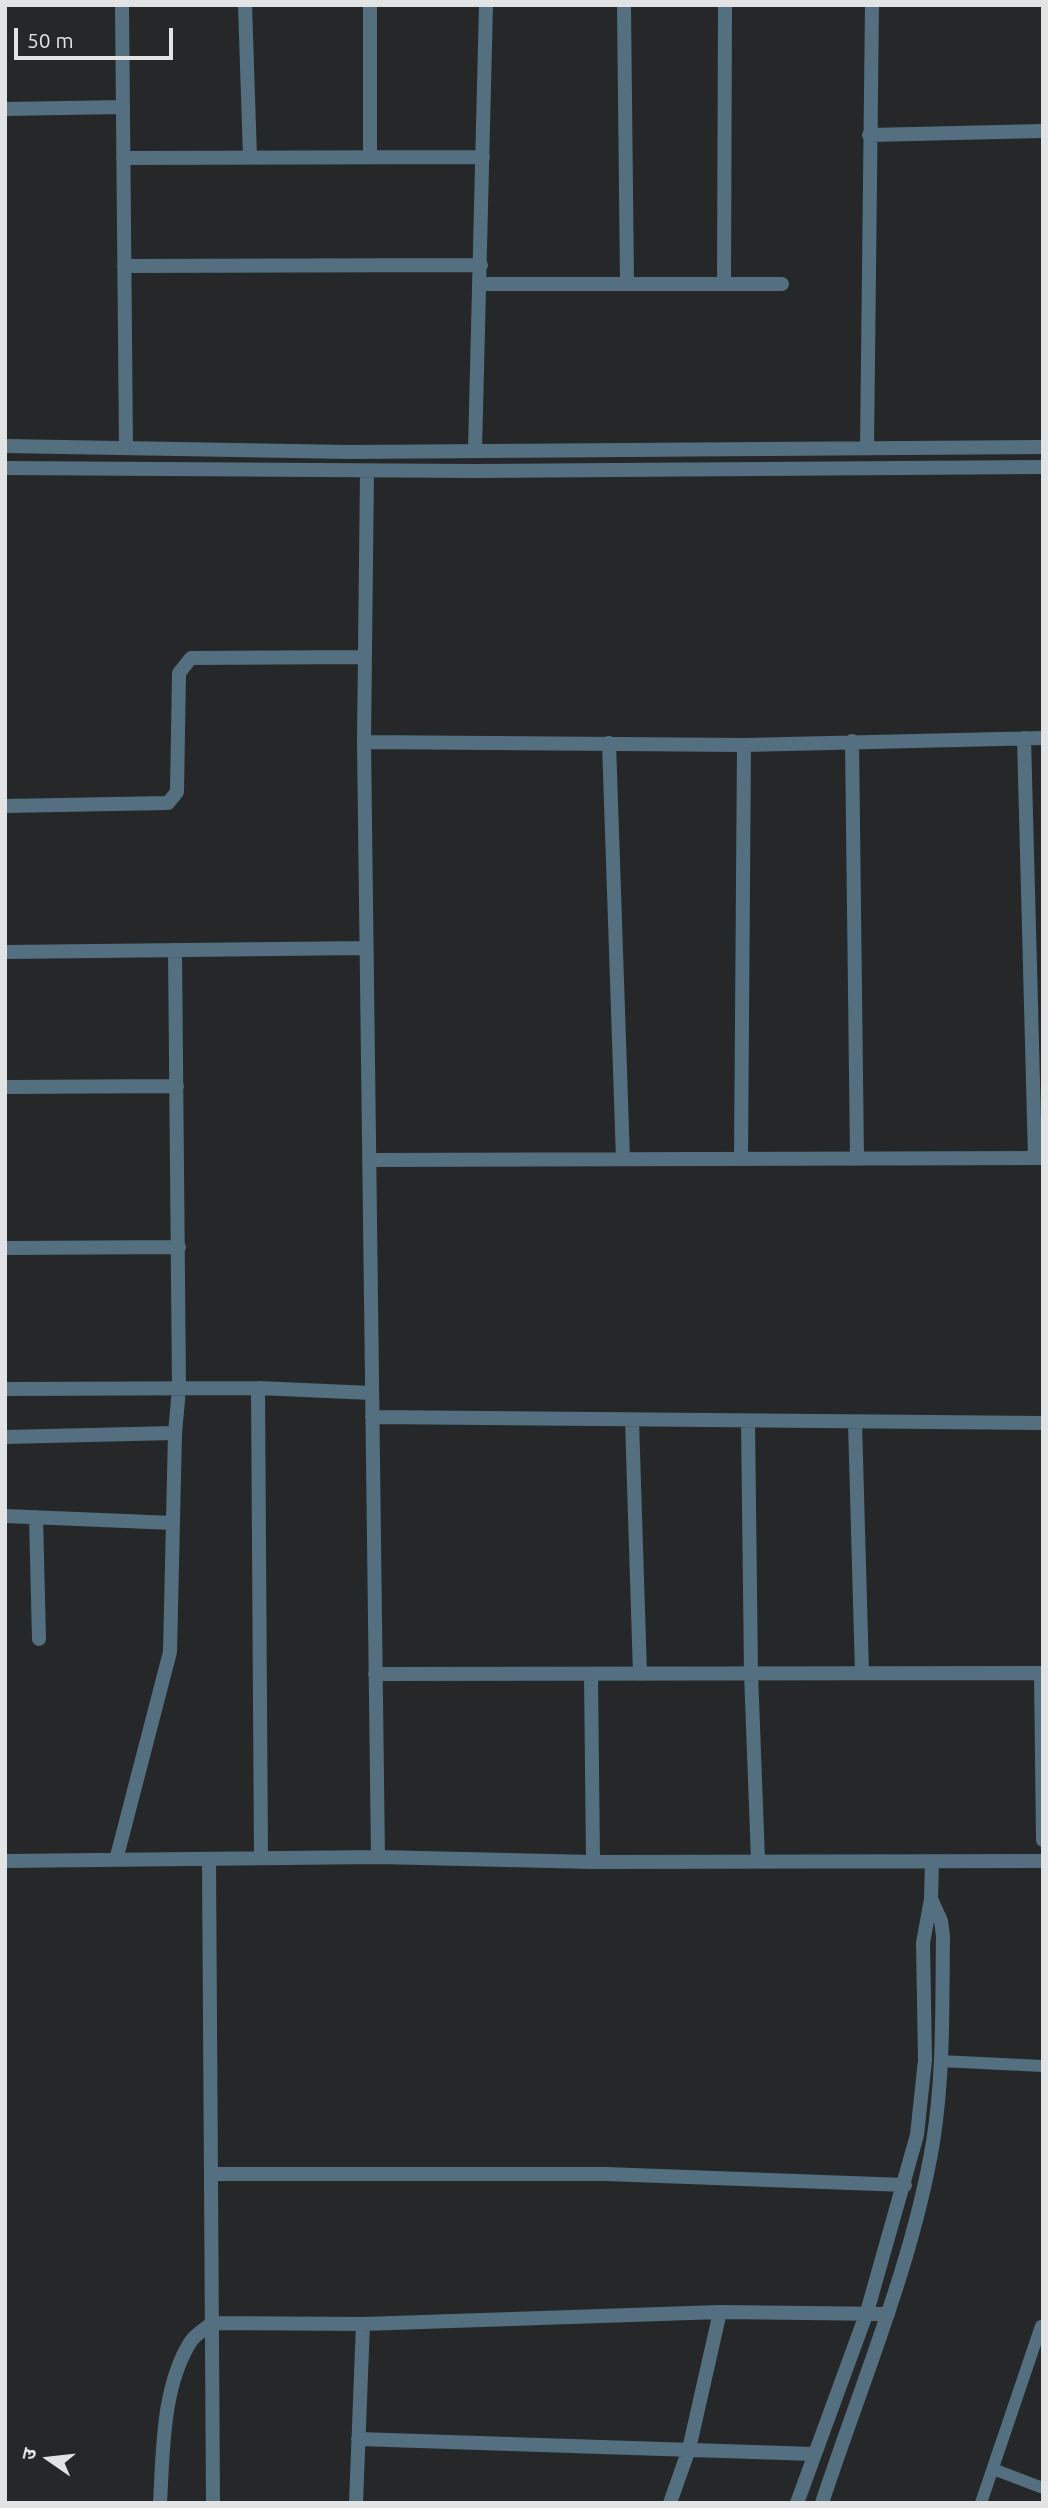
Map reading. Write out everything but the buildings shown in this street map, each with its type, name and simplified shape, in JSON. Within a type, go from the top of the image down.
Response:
[{"type":"street","points":[[122,5],[126,448]]},
{"type":"street","points":[[245,5],[250,157]]},
{"type":"street","points":[[370,5],[370,157]]},
{"type":"street","points":[[475,450],[486,5]]},
{"type":"street","points":[[624,5],[627,284]]},
{"type":"street","points":[[724,284],[725,5]]},
{"type":"street","points":[[867,448],[872,5]]},
{"type":"street","points":[[5,109],[123,107]]},
{"type":"street","points":[[869,135],[1043,131]]},
{"type":"street","points":[[123,158],[483,157]]},
{"type":"street","points":[[124,266],[481,265]]},
{"type":"street","points":[[480,284],[782,284]]},
{"type":"street","points":[[5,446],[349,452],[1043,447]]},
{"type":"street","points":[[5,468],[367,471],[1043,467]]},
{"type":"street","points":[[367,471],[364,742],[378,1857]]},
{"type":"street","points":[[5,806],[168,803],[173,800],[177,792],[179,673],[191,658],[365,657]]},
{"type":"street","points":[[369,1160],[1039,1158],[1024,738]]},
{"type":"street","points":[[364,742],[744,745],[1043,738]]},
{"type":"street","points":[[852,741],[856,1158]]},
{"type":"street","points":[[609,743],[623,1159]]},
{"type":"street","points":[[741,1159],[744,745]]},
{"type":"street","points":[[5,952],[366,948]]},
{"type":"street","points":[[116,1860],[170,1653],[175,1433],[179,1390],[175,950]]},
{"type":"street","points":[[5,1087],[177,1086]]},
{"type":"street","points":[[5,1248],[179,1247]]},
{"type":"street","points":[[5,1389],[258,1388],[372,1393]]},
{"type":"street","points":[[258,1388],[261,1858]]},
{"type":"street","points":[[372,1417],[1043,1423]]},
{"type":"street","points":[[632,1420],[640,1674]]},
{"type":"street","points":[[748,1421],[751,1673],[758,1860]]},
{"type":"street","points":[[855,1422],[862,1673]]},
{"type":"street","points":[[5,1437],[175,1433]]},
{"type":"street","points":[[5,1516],[173,1523]]},
{"type":"street","points":[[36,1517],[38,1639]]},
{"type":"street","points":[[375,1674],[1042,1673],[1043,1840]]},
{"type":"street","points":[[591,1674],[593,1862]]},
{"type":"street","points":[[5,1861],[378,1857],[593,1862],[1043,1861]]},
{"type":"street","points":[[209,1860],[214,2503]]},
{"type":"street","points":[[797,2503],[867,2312],[917,2135],[925,2060],[923,1943],[931,1899],[932,1862]]},
{"type":"street","points":[[822,2503],[888,2314],[933,2145],[940,2061],[943,1936],[941,1921],[931,1899]]},
{"type":"street","points":[[211,2174],[606,2174],[905,2185]]},
{"type":"street","points":[[160,2503],[170,2397],[181,2360],[192,2339],[212,2323],[363,2324],[720,2312],[888,2314]]},
{"type":"street","points":[[670,2503],[689,2449],[720,2312]]},
{"type":"street","points":[[356,2503],[363,2324]]},
{"type":"street","points":[[358,2439],[814,2454]]},
{"type":"lane","points":[[940,2061],[1043,2066]]},
{"type":"lane","points":[[981,2503],[1041,2326]]},
{"type":"lane","points":[[993,2469],[1043,2488]]}]
